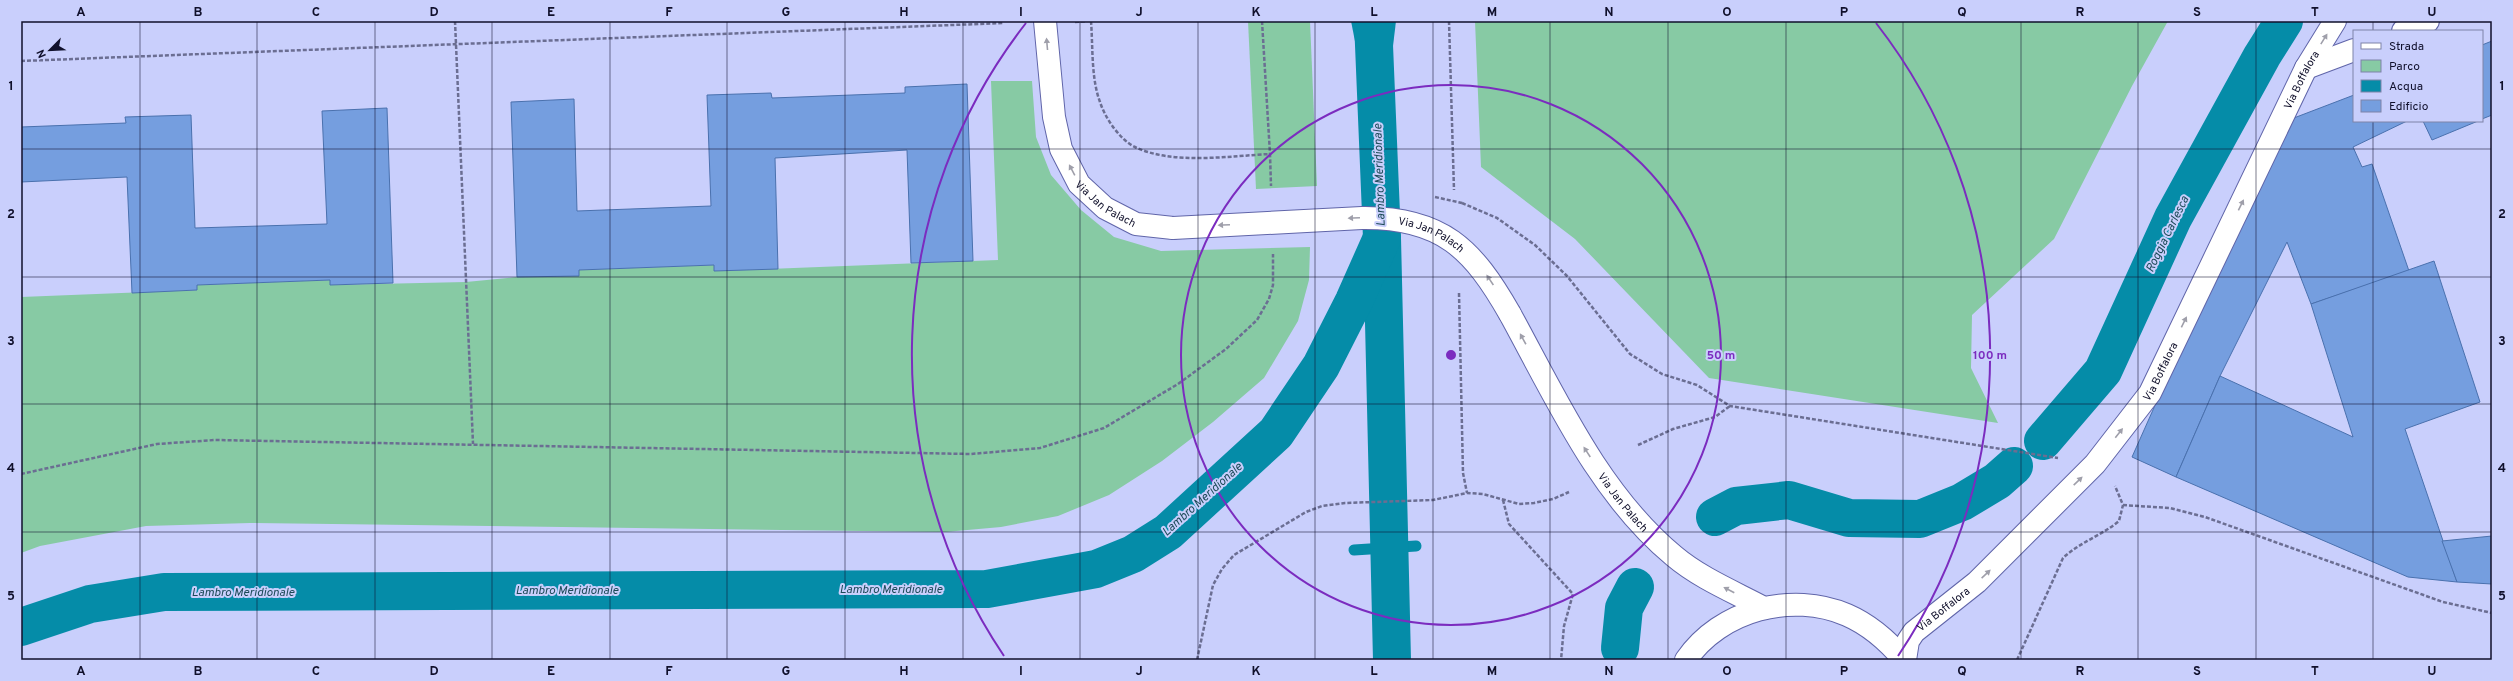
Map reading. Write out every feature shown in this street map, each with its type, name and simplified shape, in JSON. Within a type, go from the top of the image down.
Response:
[{"type":"street","name":"Via Jan Palach","points":[[1045,21],[1055,123],[1061,149],[1080,184],[1106,208],[1136,224],[1173,228],[1387,218],[1411,222],[1427,228],[1463,249],[1478,263],[1491,281],[1575,434],[1626,507],[1675,557],[1764,608]]},
{"type":"street","name":"Via Boffalora","points":[[1904,660],[1908,641],[1914,632],[1977,582],[2095,464],[2150,393],[2306,68],[2335,21]]},
{"type":"street","points":[[2406,30],[2428,21]]},
{"type":"street","points":[[2306,68],[2353,50]]},
{"type":"street","name":"Via Boffalora","points":[[1686,660],[1699,644],[1725,624],[1764,608],[1780,605],[1814,606],[1846,615],[1875,631],[1904,660]]},
{"type":"path","points":[[455,21],[473,444]]},
{"type":"path","points":[[1071,23],[1087,21]]},
{"type":"path","points":[[1091,21],[1096,83],[1100,102],[1118,132],[1134,147],[1158,155],[1179,158],[1270,154]]},
{"type":"path","points":[[1262,21],[1271,186]]},
{"type":"path","points":[[1449,21],[1454,190]]},
{"type":"path","points":[[21,61],[1004,22]]},
{"type":"path","points":[[1462,203],[1497,218],[1534,245],[1567,276],[1630,354],[1662,374],[1696,385],[1730,406],[2095,464],[2104,471],[2118,490],[2123,505],[2119,521],[2098,537],[2077,546],[2063,558],[2017,660]]},
{"type":"path","points":[[21,474],[157,444],[215,440],[971,454],[1040,448],[1104,428],[1178,384],[1238,339],[1258,320],[1269,299],[1273,285],[1273,253]]},
{"type":"path","points":[[1459,290],[1464,473],[1467,493]]},
{"type":"path","points":[[1638,445],[1673,429],[1715,417],[1730,406]]},
{"type":"path","points":[[1197,660],[1213,585],[1234,555],[1306,512],[1322,506],[1345,503],[1433,500],[1467,493],[1483,494],[1519,504],[1534,504],[1553,499],[1569,492]]},
{"type":"path","points":[[1503,500],[1508,524],[1573,594],[1564,626],[1561,660]]},
{"type":"path","points":[[2123,505],[2170,508],[2205,517],[2443,602],[2492,613]]},
{"type":"green space","points":[[1248,21],[1310,21],[1317,186],[1256,189]]},
{"type":"green space","points":[[1475,21],[2168,21],[2132,86],[2054,239],[1972,315],[1971,368],[1998,423],[1709,378],[1575,239],[1481,167]]},
{"type":"green space","points":[[991,81],[1032,81],[1036,137],[1051,175],[1081,210],[1114,237],[1161,251],[1310,247],[1309,280],[1298,321],[1264,378],[1213,422],[1162,461],[1109,495],[1058,516],[1001,527],[945,532],[250,523],[146,526],[40,546],[21,553],[21,297],[197,290],[197,285],[330,280],[330,285],[466,282],[517,277],[579,276],[579,270],[714,265],[715,271],[998,260]]},
{"type":"water","points":[[1351,21],[1396,21],[1379,163]]},
{"type":"building","points":[[2492,41],[2492,115],[2483,119],[2483,45]]},
{"type":"building","points":[[967,84],[973,261],[911,263],[907,150],[775,158],[778,269],[714,271],[714,265],[579,270],[579,276],[517,277],[511,102],[574,99],[577,211],[711,206],[707,95],[771,93],[772,98],[905,93],[905,87]]},
{"type":"building","points":[[2353,95],[2353,122],[2405,122],[2353,147],[2362,167],[2372,164],[2409,271],[2311,304],[2287,242],[2220,376],[2176,477],[2132,457],[2235,226],[2286,121]]},
{"type":"building","points":[[387,108],[393,283],[330,285],[330,280],[197,285],[197,290],[132,293],[127,177],[21,182],[21,127],[126,123],[125,117],[191,115],[195,228],[327,224],[322,111]]},
{"type":"building","points":[[2423,122],[2476,122],[2432,140]]},
{"type":"building","points":[[2434,261],[2480,402],[2405,429],[2457,582],[2408,577],[2176,477],[2220,376],[2353,437],[2311,304]]},
{"type":"building","points":[[2492,536],[2492,584],[2457,582],[2442,541]]},
{"type":"waterway","points":[[1373,21],[1382,238],[1392,660]]},
{"type":"waterway","name":"Roggia Carlesca","points":[[2043,441],[2103,371],[2173,218],[2262,56],[2284,21]]},
{"type":"waterway","name":"Lambro Meridionale","points":[[21,627],[90,604],[164,592],[987,589],[1096,569],[1133,554],[1168,532],[1276,433],[1321,366],[1354,301],[1382,238]]},
{"type":"waterway","name":"Roggia Carlesca","points":[[1715,517],[1736,506],[1789,500],[1849,518],[1920,519],[1962,502],[1997,481],[2014,466]]},
{"type":"waterway","points":[[1354,550],[1416,546]]},
{"type":"waterway","name":"Roggia Carlesca","points":[[1620,648],[1624,608],[1635,587]]}]
